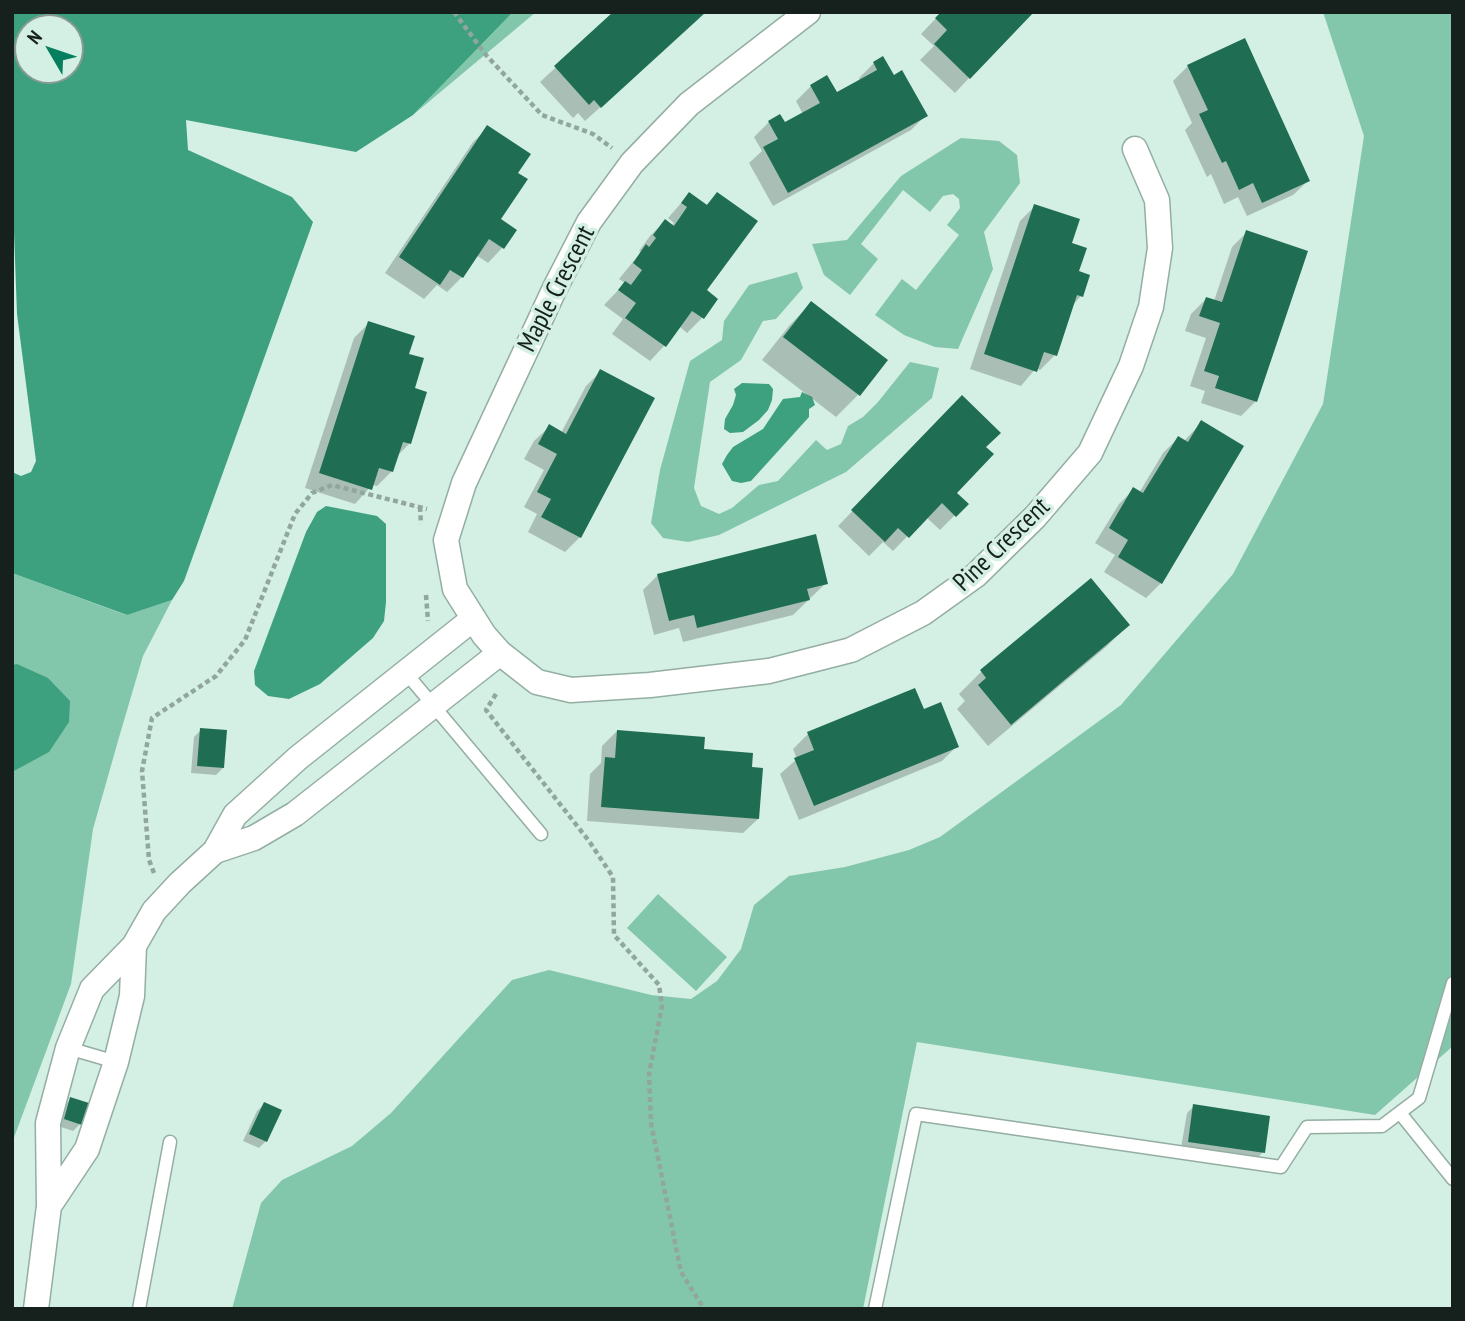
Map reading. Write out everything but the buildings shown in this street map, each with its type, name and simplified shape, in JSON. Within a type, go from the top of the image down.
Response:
[{"type":"street","name":"Maple Crescent","points":[[492,642],[454,589],[446,540],[464,483],[555,288],[589,222],[632,163],[689,104],[808,12]]},
{"type":"street","name":"Pine Crescent","points":[[492,642],[537,682],[571,690],[650,685],[769,671],[851,650],[923,613],[976,575],[1035,517],[1090,453],[1131,366],[1151,307],[1160,248],[1157,200],[1135,149]]},
{"type":"street","points":[[36,1309],[49,1206],[48,1123],[68,1048],[92,989],[134,946],[154,911],[215,851],[235,815],[298,758],[405,673],[492,642]]},
{"type":"street","points":[[215,851],[254,838],[295,814],[433,705],[492,642]]},
{"type":"street","points":[[49,1206],[87,1149],[116,1062],[132,996],[134,946]]},
{"type":"lane","points":[[405,673],[541,834]]},
{"type":"lane","points":[[875,1309],[916,1114],[1281,1167],[1307,1127],[1382,1126],[1419,1098],[1453,984]]},
{"type":"lane","points":[[68,1048],[116,1062]]},
{"type":"lane","points":[[1400,1113],[1453,1179]]},
{"type":"lane","points":[[139,1309],[170,1142]]},
{"type":"path","points":[[454,12],[486,55],[542,116],[593,134],[632,163]]},
{"type":"path","points":[[165,899],[149,860],[142,771],[152,719],[216,676],[245,640],[295,514],[312,493],[332,485],[454,515]]},
{"type":"path","points":[[492,642],[486,710],[589,841],[613,877],[614,935],[659,985],[662,1006],[649,1074],[651,1124],[681,1272],[704,1309]]},
{"type":"shaded area","points":[[12,12],[513,12],[413,115],[356,152],[186,120],[188,150],[292,197],[313,222],[184,581],[172,600],[127,615],[12,573],[12,472],[21,476],[31,472],[36,461],[17,314],[12,178]]},
{"type":"shaded area","points":[[513,12],[536,12],[413,115]]},
{"type":"shaded area","points":[[1323,12],[1453,12],[1453,1046],[1375,1115],[917,1042],[863,1309],[232,1309],[261,1203],[282,1180],[352,1146],[391,1113],[512,980],[549,970],[651,995],[691,999],[717,981],[741,949],[754,905],[789,876],[845,867],[909,850],[940,837],[1121,705],[1233,574],[1323,404],[1364,136]]},
{"type":"shaded area","points":[[961,138],[999,141],[1017,155],[1020,183],[984,232],[993,269],[958,349],[935,347],[904,335],[875,315],[902,279],[916,290],[959,235],[947,225],[960,208],[959,199],[953,194],[943,196],[930,212],[903,190],[861,244],[878,259],[850,295],[824,275],[812,244],[847,240],[901,176]]},
{"type":"shaded area","points":[[797,272],[803,288],[776,319],[763,321],[741,360],[710,382],[694,488],[701,506],[719,514],[732,508],[759,485],[778,481],[816,440],[827,450],[841,444],[848,426],[863,417],[878,402],[910,362],[939,368],[932,398],[846,472],[719,535],[688,542],[663,538],[651,523],[660,470],[690,361],[722,340],[724,321],[749,285]]},
{"type":"shaded area","points":[[742,383],[769,384],[773,389],[772,400],[759,420],[743,432],[730,433],[724,429],[725,419],[736,395],[734,389]]},
{"type":"shaded area","points":[[802,392],[812,397],[815,405],[809,409],[809,417],[751,481],[732,481],[722,464],[733,447],[763,429],[783,399],[800,397]]},
{"type":"shaded area","points":[[326,506],[377,516],[386,524],[384,621],[373,638],[320,684],[289,699],[268,696],[255,685],[254,671],[306,532],[317,512]]},
{"type":"shaded area","points":[[12,573],[126,615],[172,600],[143,656],[120,734],[93,829],[71,984],[12,1143]]},
{"type":"shaded area","points":[[17,664],[48,678],[70,701],[69,722],[49,752],[12,772],[12,665]]},
{"type":"shaded area","points":[[658,894],[727,957],[696,991],[627,928]]}]
